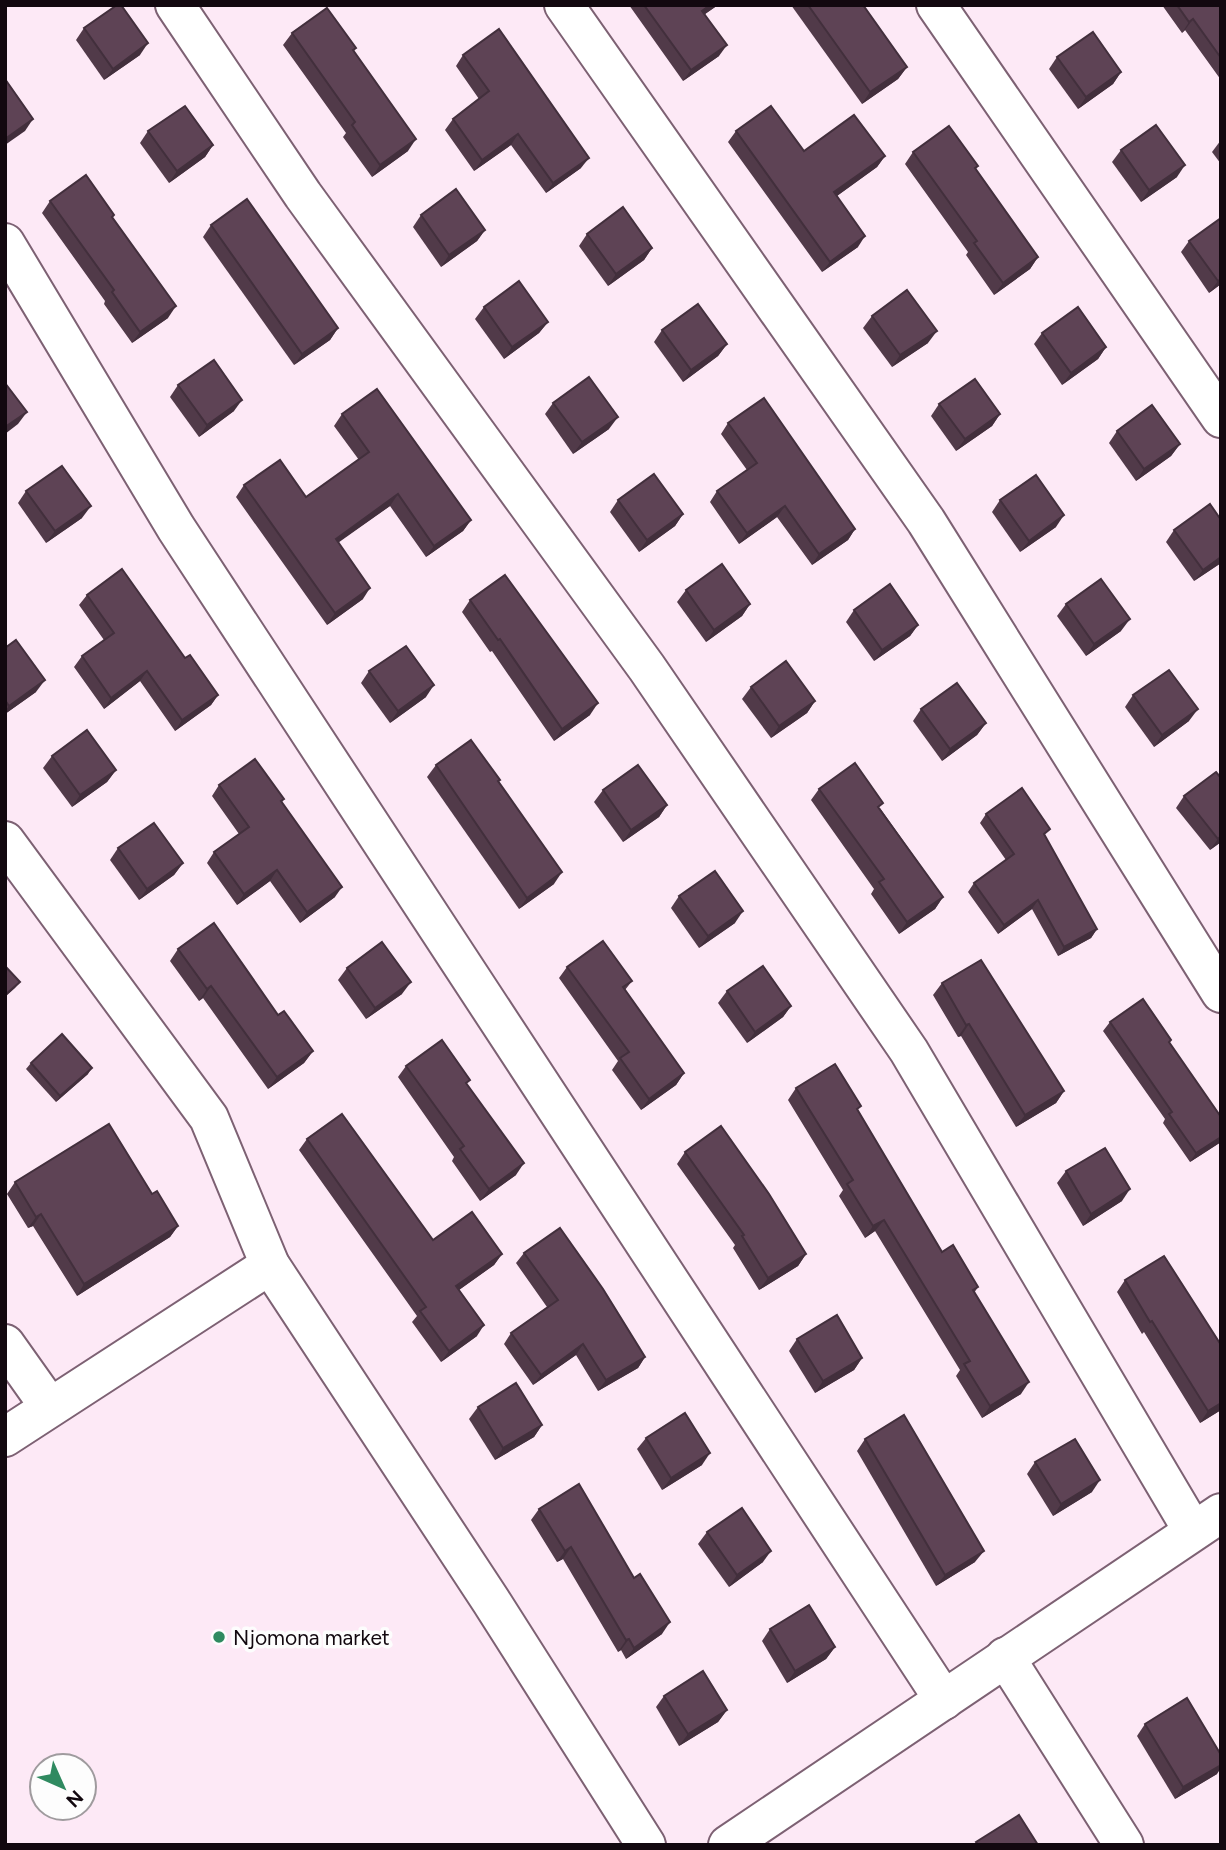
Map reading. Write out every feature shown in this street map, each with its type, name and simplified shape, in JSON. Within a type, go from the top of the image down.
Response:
[{"type":"lane","points":[[175,5],[303,195],[647,668],[909,1051],[1207,1522],[728,1845]]},
{"type":"lane","points":[[564,5],[926,521],[1221,993]]},
{"type":"lane","points":[[936,5],[1221,418]]},
{"type":"lane","points":[[5,243],[176,528],[944,1700]]},
{"type":"lane","points":[[5,841],[209,1118],[270,1265],[491,1601],[646,1845]]},
{"type":"lane","points":[[5,1437],[270,1265]]},
{"type":"lane","points":[[5,1344],[49,1406]]},
{"type":"lane","points":[[1005,1657],[1124,1845]]},
{"type":"building","points":[[117,5],[121,5],[148,43],[113,69],[84,28]]},
{"type":"building","points":[[644,5],[710,5],[702,11],[727,45],[691,70]]},
{"type":"building","points":[[808,5],[863,5],[907,67],[870,92]]},
{"type":"building","points":[[1177,5],[1221,5],[1221,58],[1193,19],[1189,22]]},
{"type":"building","points":[[327,8],[416,139],[380,165],[352,125],[355,122],[292,33]]},
{"type":"building","points":[[499,29],[589,158],[553,183],[518,134],[482,160],[453,119],[489,91],[463,55]]},
{"type":"building","points":[[1093,32],[1121,72],[1086,97],[1057,57]]},
{"type":"building","points":[[5,79],[33,119],[5,139]]},
{"type":"building","points":[[185,106],[213,145],[177,171],[148,131]]},
{"type":"building","points":[[771,106],[804,151],[854,115],[885,156],[834,192],[865,236],[830,262],[736,131]]},
{"type":"building","points":[[1156,125],[1185,165],[1149,190],[1121,150]]},
{"type":"building","points":[[949,126],[1038,257],[1003,283],[974,243],[977,241],[913,152]]},
{"type":"building","points":[[86,175],[114,215],[112,217],[176,306],[140,332],[112,292],[114,290],[50,201]]},
{"type":"building","points":[[456,189],[485,230],[449,255],[421,215]]},
{"type":"building","points":[[247,199],[338,328],[302,354],[211,225]]},
{"type":"building","points":[[623,207],[652,248],[616,274],[587,234]]},
{"type":"building","points":[[1221,218],[1221,279],[1218,281],[1189,241]]},
{"type":"building","points":[[519,281],[548,322],[512,347],[484,307]]},
{"type":"building","points":[[907,290],[937,331],[900,355],[872,316]]},
{"type":"building","points":[[698,304],[727,344],[691,370],[662,330]]},
{"type":"building","points":[[1078,307],[1106,347],[1071,373],[1042,333]]},
{"type":"building","points":[[214,360],[242,400],[207,425],[178,385]]},
{"type":"building","points":[[589,377],[618,417],[582,442],[553,403]]},
{"type":"building","points":[[975,379],[1000,414],[965,439],[939,404]]},
{"type":"building","points":[[5,383],[27,412],[5,427]]},
{"type":"building","points":[[377,389],[471,520],[434,546],[398,494],[336,539],[370,588],[335,613],[244,485],[280,460],[306,497],[369,452],[342,414]]},
{"type":"building","points":[[764,398],[855,529],[819,554],[785,506],[747,533],[717,491],[757,463],[728,423]]},
{"type":"building","points":[[1152,405],[1180,444],[1144,469],[1117,431]]},
{"type":"building","points":[[62,466],[91,506],[55,531],[26,491]]},
{"type":"building","points":[[654,474],[683,514],[647,540],[618,500]]},
{"type":"building","points":[[1036,475],[1064,515],[1029,541],[1000,500]]},
{"type":"building","points":[[1210,504],[1221,520],[1221,557],[1203,570],[1174,530]]},
{"type":"building","points":[[722,564],[750,604],[714,630],[686,590]]},
{"type":"building","points":[[122,569],[185,658],[190,655],[218,695],[182,720],[147,671],[111,698],[82,656],[114,633],[87,595]]},
{"type":"building","points":[[505,575],[598,703],[562,729],[470,600]]},
{"type":"building","points":[[1101,579],[1130,619],[1094,644],[1066,604]]},
{"type":"building","points":[[890,584],[918,625],[882,650],[854,610]]},
{"type":"building","points":[[16,640],[45,680],[9,706],[5,700],[5,648]]},
{"type":"building","points":[[406,646],[434,685],[398,711],[369,671]]},
{"type":"building","points":[[786,661],[815,701],[779,726],[751,687]]},
{"type":"building","points":[[1169,670],[1198,709],[1162,735],[1133,695]]},
{"type":"building","points":[[957,683],[986,723],[950,749],[921,709]]},
{"type":"building","points":[[87,730],[116,770],[80,795],[52,756]]},
{"type":"building","points":[[471,740],[562,872],[527,898],[436,765]]},
{"type":"building","points":[[255,759],[284,799],[281,801],[342,887],[307,912],[277,870],[244,894],[214,852],[249,827],[219,785]]},
{"type":"building","points":[[855,763],[883,803],[878,807],[943,897],[907,922],[879,882],[884,879],[819,789]]},
{"type":"building","points":[[638,765],[667,805],[631,830],[603,790]]},
{"type":"building","points":[[1216,772],[1221,778],[1221,836],[1218,839],[1184,796]]},
{"type":"building","points":[[1022,788],[1050,829],[1044,834],[1097,929],[1064,947],[1038,900],[1004,925],[974,883],[1014,854],[986,814]]},
{"type":"building","points":[[154,823],[183,863],[147,889],[118,848]]},
{"type":"building","points":[[715,871],[743,911],[708,936],[679,896]]},
{"type":"building","points":[[214,923],[278,1015],[284,1011],[313,1051],[277,1077],[211,986],[207,989],[178,949]]},
{"type":"building","points":[[603,941],[632,981],[623,987],[684,1073],[649,1099],[620,1058],[629,1052],[567,967]]},
{"type":"building","points":[[382,942],[411,982],[375,1008],[347,968]]},
{"type":"building","points":[[981,960],[1064,1091],[1025,1115],[942,983]]},
{"type":"building","points":[[5,966],[20,982],[5,995]]},
{"type":"building","points":[[763,966],[791,1006],[755,1032],[727,991]]},
{"type":"building","points":[[1143,999],[1221,1117],[1221,1137],[1196,1153],[1169,1114],[1172,1112],[1110,1022]]},
{"type":"building","points":[[62,1034],[92,1068],[60,1096],[31,1063]]},
{"type":"building","points":[[442,1040],[470,1080],[466,1083],[524,1163],[489,1189],[460,1149],[464,1146],[406,1066]]},
{"type":"building","points":[[835,1064],[861,1106],[857,1109],[942,1252],[953,1245],[978,1287],[973,1290],[1029,1382],[990,1406],[964,1364],[970,1361],[884,1220],[873,1226],[847,1184],[853,1180],[796,1088]]},
{"type":"building","points":[[342,1114],[433,1240],[472,1212],[502,1254],[456,1286],[484,1325],[449,1351],[420,1311],[426,1307],[307,1139]]},
{"type":"building","points":[[109,1124],[152,1194],[157,1191],[178,1226],[84,1284],[41,1214],[36,1217],[15,1182]]},
{"type":"building","points":[[721,1126],[769,1194],[806,1254],[768,1278],[742,1236],[744,1235],[685,1152]]},
{"type":"building","points":[[1105,1148],[1130,1189],[1091,1214],[1066,1171]]},
{"type":"building","points":[[560,1228],[603,1289],[645,1357],[606,1380],[583,1344],[541,1375],[511,1333],[558,1300],[524,1253]]},
{"type":"building","points":[[1164,1256],[1221,1345],[1221,1403],[1208,1411],[1125,1280]]},
{"type":"building","points":[[837,1315],[862,1358],[823,1381],[797,1339]]},
{"type":"building","points":[[516,1383],[542,1425],[503,1448],[478,1407]]},
{"type":"building","points":[[685,1413],[710,1453],[671,1478],[646,1438]]},
{"type":"building","points":[[904,1415],[984,1551],[945,1575],[865,1439]]},
{"type":"building","points":[[1075,1439],[1100,1480],[1061,1504],[1035,1462]]},
{"type":"building","points":[[579,1484],[634,1578],[640,1574],[670,1622],[634,1648],[629,1639],[626,1640],[571,1547],[565,1551],[539,1509]]},
{"type":"building","points":[[742,1508],[771,1551],[737,1575],[707,1532]]},
{"type":"building","points":[[809,1605],[835,1647],[795,1671],[770,1629]]},
{"type":"building","points":[[703,1671],[727,1710],[688,1734],[664,1696]]},
{"type":"building","points":[[1187,1698],[1221,1755],[1221,1765],[1183,1787],[1145,1724]]},
{"type":"building","points":[[1019,1815],[1038,1845],[978,1845],[976,1842]]},
{"type":"place","name":"Njomona market","points":[[219,1637]]}]
